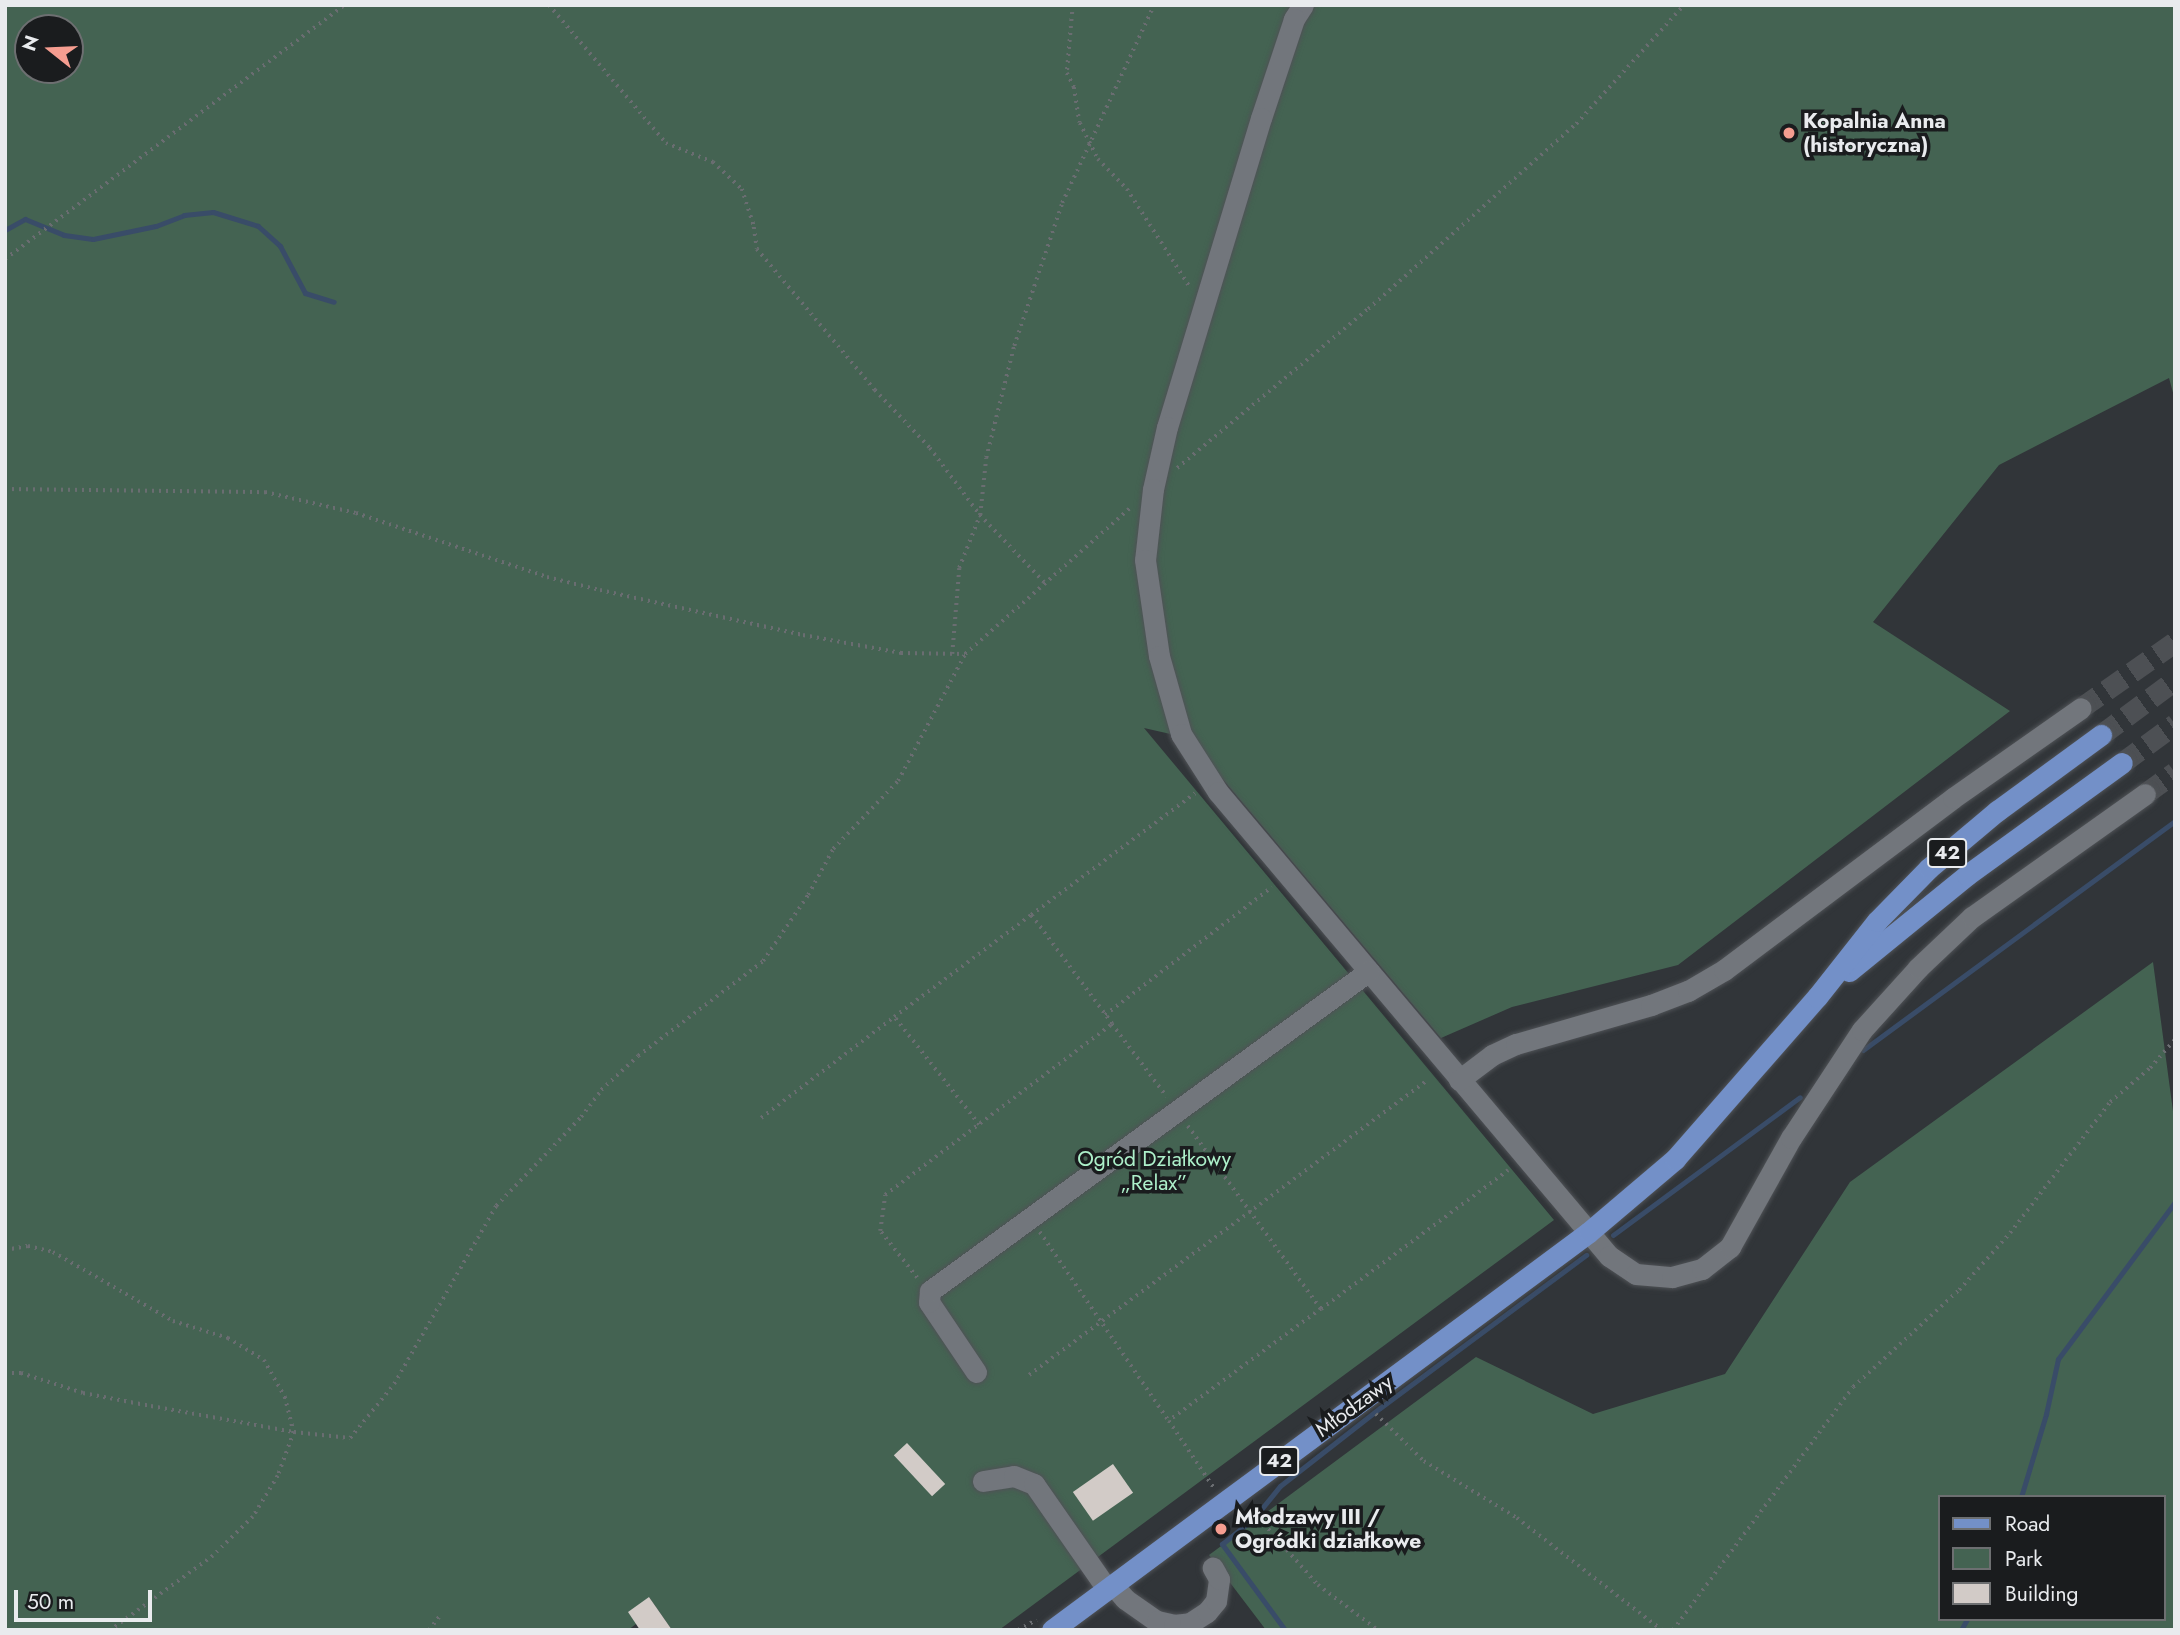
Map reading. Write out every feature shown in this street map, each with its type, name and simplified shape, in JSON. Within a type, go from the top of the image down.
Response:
[{"type":"main road","name":"42","points":[[1589,1232],[1700,1135],[1817,997],[1877,921],[1929,868],[1997,811],[2101,735]]},
{"type":"main road","name":"42","points":[[1817,997],[1967,875],[2122,763]]},
{"type":"main road","name":"Młodzawy","points":[[1052,1630],[1589,1232]]},
{"type":"street","points":[[1303,5],[1294,19],[1261,118],[1167,427],[1153,489],[1145,560],[1159,656],[1181,734],[1218,792],[1609,1256],[1636,1273],[1672,1278],[1702,1269],[1730,1247],[1791,1138],[1862,1030],[1918,968],[1972,917],[2145,794]]},
{"type":"street","points":[[1460,1080],[1492,1055],[1516,1044],[1651,1005],[1688,990],[1724,970],[1952,798],[2081,708]]},
{"type":"street","points":[[976,1372],[929,1302],[929,1294],[1368,971]]},
{"type":"street","points":[[983,1482],[1014,1476],[1034,1485],[1110,1587],[1157,1621],[1174,1625],[1190,1623],[1207,1612],[1216,1601],[1219,1579],[1213,1568]]},
{"type":"path","points":[[5,260],[344,5]]},
{"type":"path","points":[[549,5],[666,143],[713,162],[742,189],[754,227],[757,249],[875,390],[930,449],[980,515],[1044,582]]},
{"type":"path","points":[[1073,5],[1067,73],[1073,88],[1075,108],[1090,144],[1098,159],[1127,189],[1184,282],[1196,292],[1207,295]]},
{"type":"path","points":[[952,654],[959,569],[980,515],[986,458],[1014,346],[1062,203],[1154,5]]},
{"type":"path","points":[[5,1373],[21,1373],[83,1393],[294,1432],[350,1438],[394,1384],[453,1276],[496,1206],[581,1117],[601,1090],[638,1056],[763,961],[808,895],[833,849],[898,781],[965,654],[1044,582],[1368,309],[1576,124],[1684,5]]},
{"type":"path","points":[[5,489],[265,492],[356,513],[547,577],[600,590],[803,635],[901,653],[965,654]]},
{"type":"path","points":[[761,1118],[1197,791]]},
{"type":"path","points":[[1105,1015],[1272,887]]},
{"type":"path","points":[[1031,915],[1321,1309]]},
{"type":"path","points":[[894,1017],[979,1125]]},
{"type":"path","points":[[929,1294],[880,1231],[885,1195],[1112,1024]]},
{"type":"path","points":[[1673,1630],[1853,1387],[1959,1290],[2010,1233],[2110,1102],[2150,1068],[2175,1039]]},
{"type":"path","points":[[1029,1375],[1425,1082]]},
{"type":"path","points":[[1169,1421],[1508,1170]]},
{"type":"path","points":[[1031,1218],[1224,1502]]},
{"type":"path","points":[[5,1250],[28,1246],[53,1252],[173,1321],[228,1338],[264,1360],[285,1396],[294,1432],[278,1476],[253,1517],[212,1556],[111,1630]]},
{"type":"path","points":[[1361,1401],[1424,1461],[1517,1518],[1662,1630]]},
{"type":"path","points":[[1242,1513],[1249,1507],[1318,1585],[1378,1630]]},
{"type":"path","points":[[429,1630],[441,1614]]},
{"type":"green space","name":"Ogród Działkowy „Relax”","points":[[5,5],[2175,5],[2175,400],[2169,378],[1999,465],[1873,622],[2010,711],[1678,965],[1512,1007],[1441,1038],[1188,738],[1144,728],[1554,1220],[999,1630],[672,1630],[649,1597],[636,1624],[628,1630],[5,1630]]},
{"type":"green space","points":[[2153,962],[2175,1126],[2175,1630],[1266,1630],[1209,1555],[1476,1357],[1593,1414],[1725,1374],[1850,1182]]},
{"type":"building","points":[[907,1443],[945,1484],[932,1496],[894,1455]]},
{"type":"building","points":[[1113,1464],[1133,1493],[1093,1521],[1073,1492]]},
{"type":"building","points":[[649,1597],[672,1630],[640,1630],[628,1612]]},
{"type":"waterway","points":[[5,230],[25,219],[64,235],[93,239],[156,226],[184,215],[213,212],[258,226],[280,246],[305,293],[334,302]]},
{"type":"waterway","points":[[1863,1050],[2175,821]]},
{"type":"waterway","points":[[1613,1235],[1800,1097]]},
{"type":"waterway","points":[[2022,1495],[2046,1414],[2058,1359],[2175,1202]]},
{"type":"waterway","points":[[1285,1630],[1222,1544],[1254,1518],[1280,1486],[1586,1255]]},
{"type":"waterway","points":[[1961,1630],[1966,1621]]},
{"type":"tunnel","points":[[2081,708],[2175,642]]},
{"type":"tunnel","points":[[2101,735],[2175,680]]},
{"type":"tunnel","points":[[2122,763],[2175,724]]},
{"type":"tunnel","points":[[2145,794],[2175,772]]},
{"type":"place","name":"Kopalnia Anna (historyczna)","points":[[1789,133]]},
{"type":"place","name":"Młodzawy III / Ogródki działkowe","points":[[1221,1529]]}]
